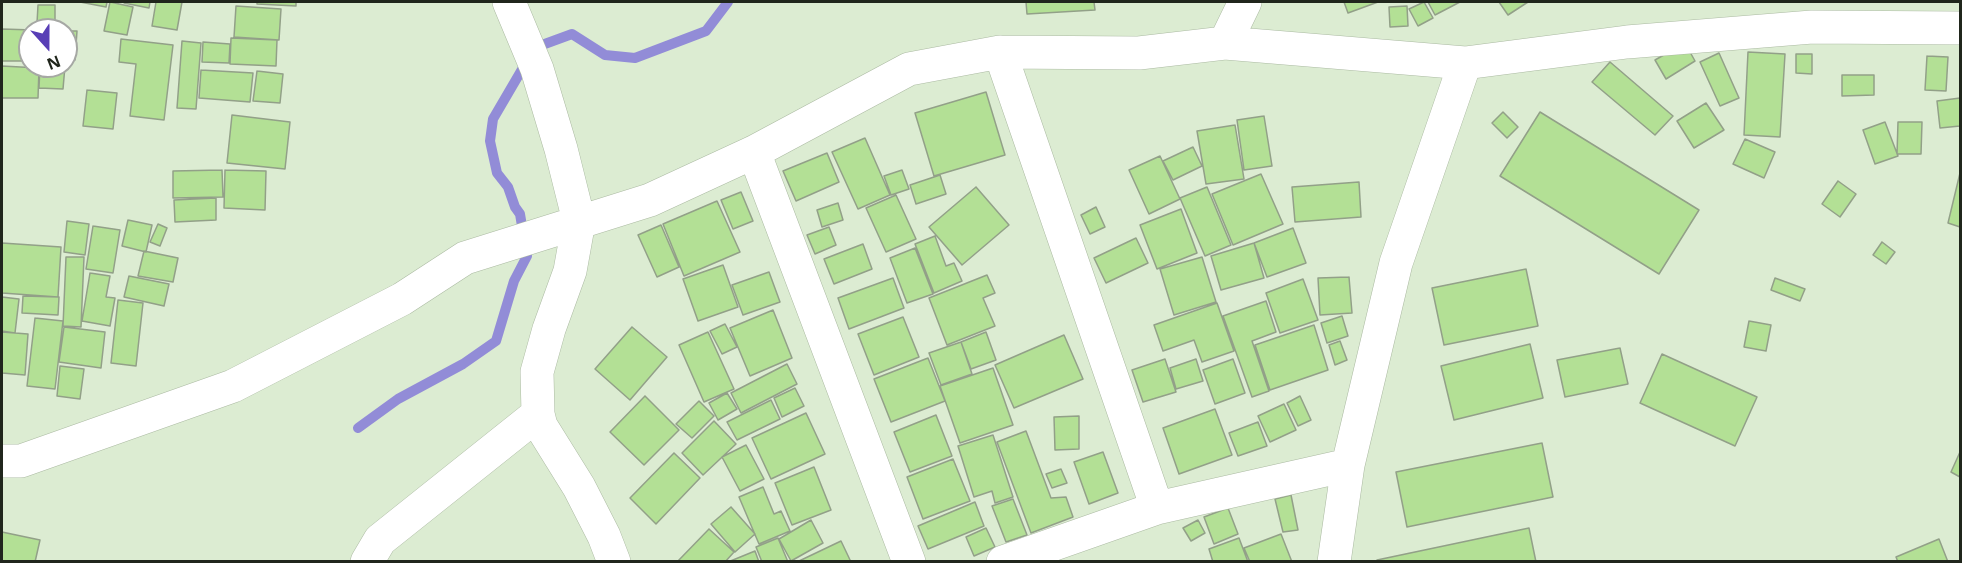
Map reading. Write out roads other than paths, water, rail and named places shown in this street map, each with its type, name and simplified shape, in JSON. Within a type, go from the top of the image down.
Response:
[{"type":"street","points":[[509,2],[537,69],[561,149],[579,221],[570,271],[549,329],[537,372],[538,414],[541,426],[579,487],[614,561]]},
{"type":"street","points":[[1225,43],[1245,2]]},
{"type":"street","points":[[2,461],[21,461],[233,386],[402,299],[465,258],[650,200],[754,152],[909,69],[1000,52],[1139,53],[1225,43],[1465,63],[1627,42],[1812,27],[1897,15],[1960,28]]},
{"type":"street","points":[[1000,52],[1157,508]]},
{"type":"street","points":[[1334,561],[1348,465],[1396,263],[1465,63]]},
{"type":"street","points":[[754,152],[909,561]]},
{"type":"street","points":[[367,561],[380,540],[538,414]]},
{"type":"street","points":[[1003,561],[1157,508],[1348,465]]},
{"type":"waterway","points":[[542,45],[572,34],[605,55],[635,58],[706,31],[728,2]]},
{"type":"waterway","points":[[358,428],[398,399],[463,364],[496,341],[514,281],[527,256],[520,214],[508,187],[497,173],[490,141],[493,119],[524,66]]}]
